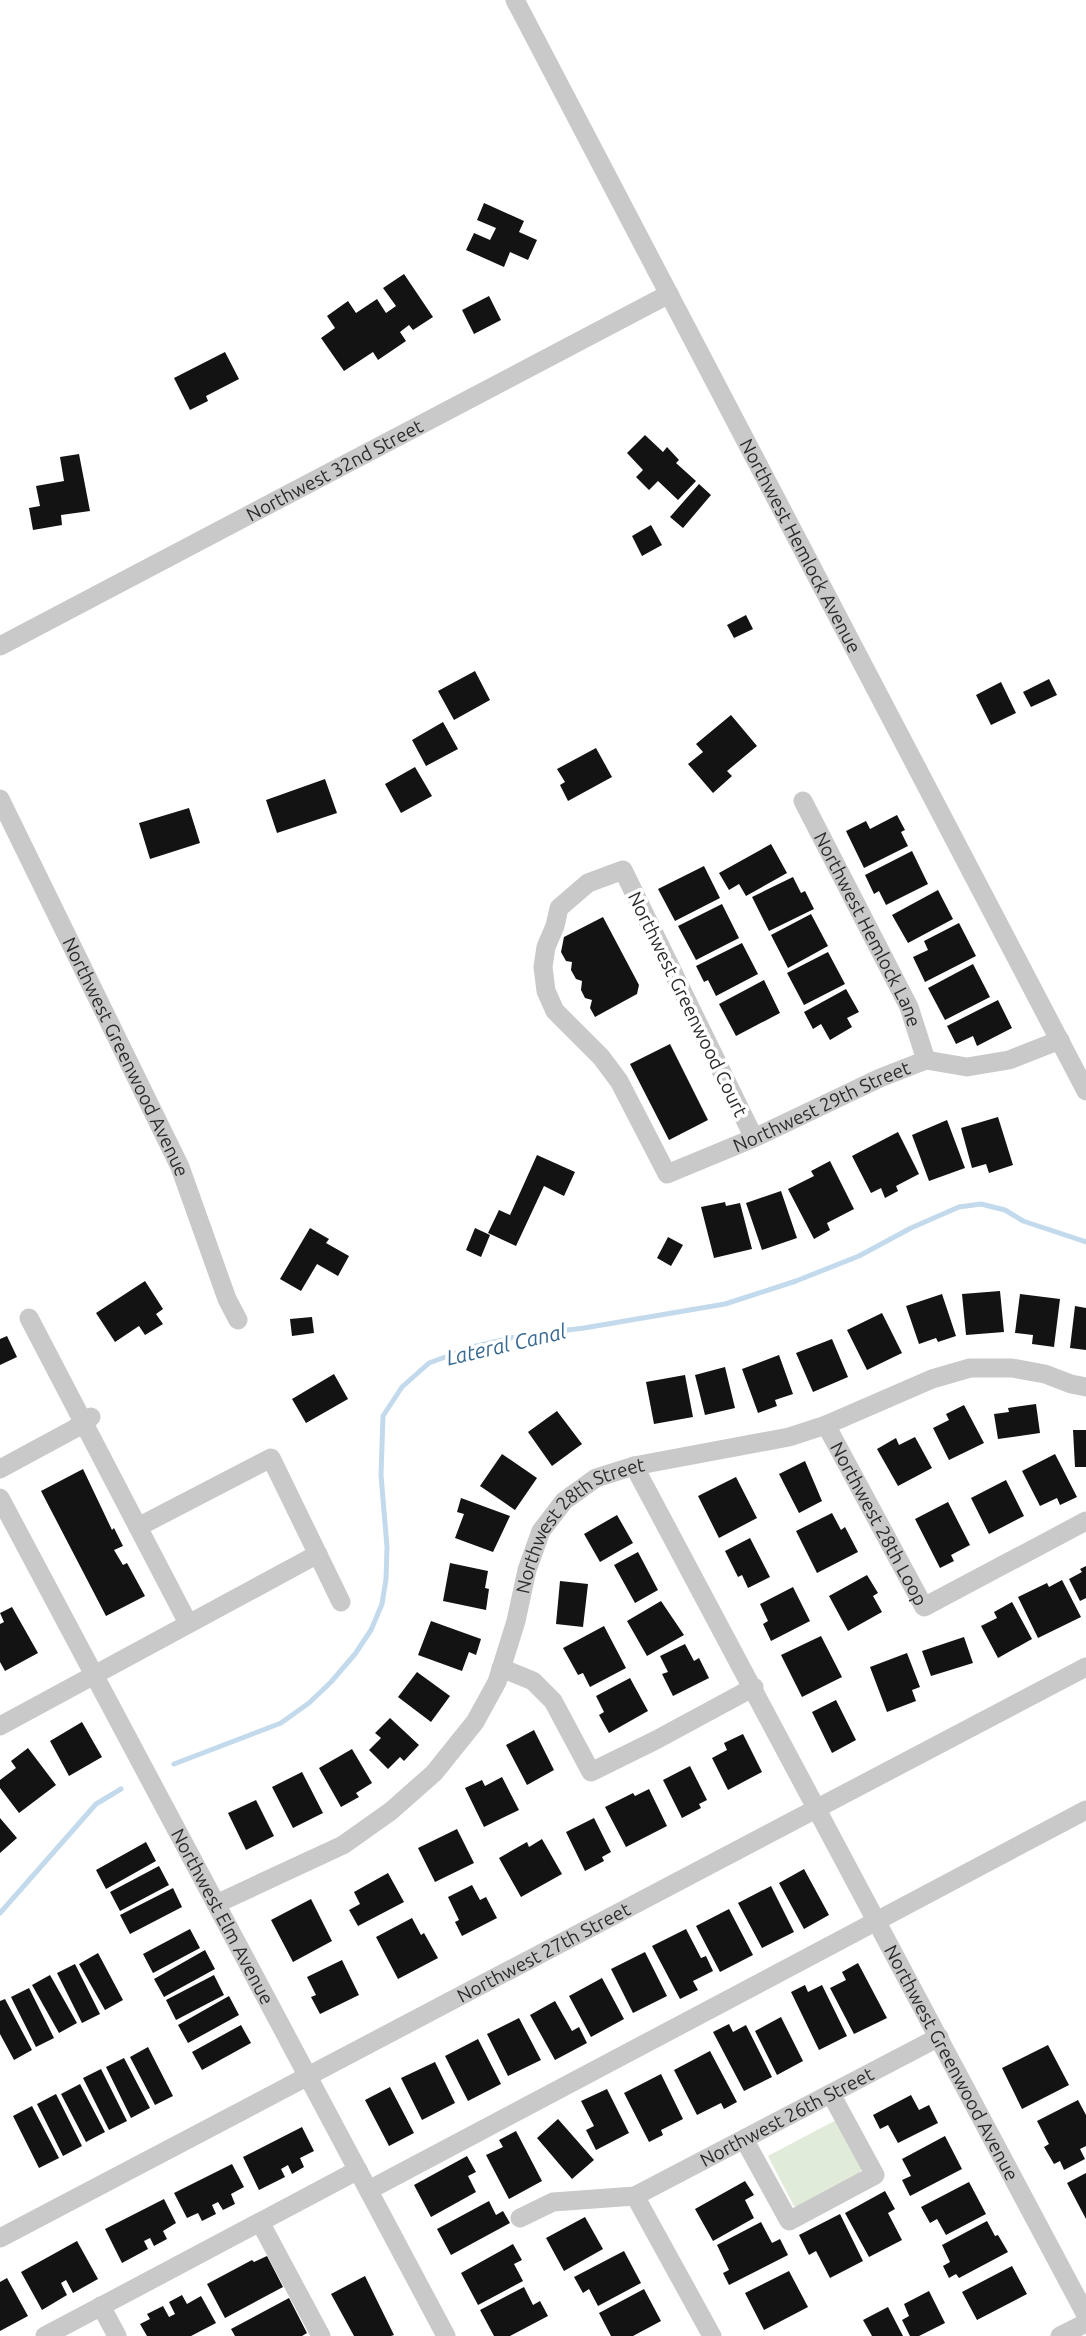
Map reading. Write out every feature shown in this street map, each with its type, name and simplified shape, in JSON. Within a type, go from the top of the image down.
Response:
[{"type":"street","name":"Northwest Hemlock Avenue","points":[[515,0],[1086,1091]]},
{"type":"street","name":"Northwest 32nd Street","points":[[0,646],[669,294]]},
{"type":"street","name":"Northwest Greenwood Avenue","points":[[0,799],[180,1167],[227,1300],[238,1320]]},
{"type":"street","name":"Northwest Hemlock Lane","points":[[803,802],[909,1007],[926,1060]]},
{"type":"street","name":"Northwest Greenwood Court","points":[[667,1174],[619,1081],[601,1057],[555,1011],[546,991],[543,967],[545,947],[555,926],[559,908],[588,883],[623,870],[754,1138]]},
{"type":"street","name":"Northwest 29th Street","points":[[667,1174],[926,1060],[967,1067],[1009,1060],[1060,1040]]},
{"type":"street","points":[[29,1318],[87,1420],[188,1623]]},
{"type":"street","name":"Northwest 28th Street","points":[[216,1904],[343,1845],[391,1811],[435,1773],[475,1722],[497,1682],[516,1621],[527,1570],[541,1531],[564,1501],[596,1478],[634,1466],[789,1437],[826,1425],[932,1379],[970,1368],[1012,1368],[1045,1374],[1086,1387]]},
{"type":"street","points":[[0,1469],[87,1420]]},
{"type":"street","name":"Northwest 28th Loop","points":[[826,1425],[924,1607],[1086,1521]]},
{"type":"street","points":[[138,1527],[271,1458],[341,1602]]},
{"type":"street","name":"Northwest Greenwood Avenue","points":[[634,1466],[1086,2315]]},
{"type":"street","name":"Northwest Elm Avenue","points":[[0,1498],[446,2336]]},
{"type":"street","points":[[0,1726],[318,1554]]},
{"type":"street","name":"Northwest 27th Street","points":[[0,2238],[1086,1667]]},
{"type":"street","points":[[502,1668],[533,1681],[553,1701],[591,1772],[754,1687]]},
{"type":"street","points":[[369,2190],[1086,1810]]},
{"type":"street","name":"Northwest 26th Street","points":[[635,2196],[939,2038]]},
{"type":"street","points":[[744,2139],[789,2221],[875,2175],[831,2094]]},
{"type":"street","points":[[44,2336],[358,2170]]},
{"type":"street","points":[[520,2218],[553,2202],[635,2196],[712,2336]]},
{"type":"street","points":[[260,2222],[321,2336]]},
{"type":"street","points":[[101,2306],[117,2336]]},
{"type":"street","points":[[1060,2336],[1086,2323]]},
{"type":"green space","points":[[836,2120],[862,2169],[857,2176],[801,2206],[794,2206],[768,2156]]},
{"type":"building","points":[[484,203],[524,221],[519,232],[537,240],[528,260],[510,252],[504,267],[466,250],[474,233],[490,240],[496,228],[477,220]]},
{"type":"building","points":[[404,274],[433,317],[413,330],[409,325],[400,332],[406,341],[378,360],[373,352],[344,371],[321,338],[335,328],[327,316],[348,301],[356,313],[377,299],[386,313],[396,306],[383,288]]},
{"type":"building","points":[[489,296],[501,320],[474,334],[462,310]]},
{"type":"building","points":[[225,352],[239,379],[206,396],[208,401],[190,410],[174,378]]},
{"type":"building","points":[[645,435],[663,452],[667,447],[679,460],[676,463],[696,481],[678,500],[658,481],[649,490],[636,477],[643,470],[627,453]]},
{"type":"building","points":[[79,454],[90,511],[61,515],[62,525],[33,530],[29,508],[40,506],[36,486],[64,481],[60,457]]},
{"type":"building","points":[[699,484],[711,495],[683,528],[670,517]]},
{"type":"building","points":[[651,525],[662,545],[642,556],[632,536]]},
{"type":"building","points":[[746,615],[753,629],[734,638],[727,625]]},
{"type":"building","points":[[475,671],[490,700],[454,720],[438,691]]},
{"type":"building","points":[[1049,679],[1057,695],[1031,707],[1023,692]]},
{"type":"building","points":[[1001,682],[1016,713],[991,725],[976,695]]},
{"type":"building","points":[[731,715],[757,746],[727,771],[732,776],[713,793],[688,764],[703,752],[696,744]]},
{"type":"building","points":[[443,722],[458,749],[426,766],[412,740]]},
{"type":"building","points":[[596,748],[612,777],[568,801],[560,785],[565,782],[557,769]]},
{"type":"building","points":[[415,767],[432,796],[401,813],[385,784]]},
{"type":"building","points":[[325,779],[337,813],[277,833],[266,800]]},
{"type":"building","points":[[189,808],[200,843],[150,859],[139,823]]},
{"type":"building","points":[[897,815],[905,830],[901,832],[908,846],[864,868],[846,831],[866,821],[870,829]]},
{"type":"building","points":[[771,844],[787,873],[746,896],[739,884],[729,890],[719,873]]},
{"type":"building","points":[[912,851],[928,884],[886,905],[879,891],[874,894],[865,875]]},
{"type":"building","points":[[704,866],[720,898],[675,921],[658,889]]},
{"type":"building","points":[[793,877],[801,893],[805,891],[814,909],[769,931],[752,897]]},
{"type":"building","points":[[938,890],[953,919],[908,943],[892,915]]},
{"type":"building","points":[[722,904],[739,938],[696,960],[678,926]]},
{"type":"building","points":[[811,914],[828,946],[788,968],[771,935]]},
{"type":"building","points":[[603,917],[639,985],[637,994],[595,1017],[590,1008],[592,1000],[585,998],[581,990],[582,981],[576,979],[571,970],[572,962],[566,961],[561,952],[564,937]]},
{"type":"building","points":[[959,923],[976,956],[925,982],[913,957],[928,950],[924,941]]},
{"type":"building","points":[[742,943],[758,974],[716,996],[708,980],[704,982],[696,966]]},
{"type":"building","points":[[828,952],[845,984],[804,1005],[787,973]]},
{"type":"building","points":[[973,964],[990,997],[945,1020],[928,988]]},
{"type":"building","points":[[764,980],[780,1013],[736,1036],[719,1004]]},
{"type":"building","points":[[846,989],[859,1012],[847,1018],[852,1027],[830,1040],[821,1024],[813,1029],[804,1012]]},
{"type":"building","points":[[998,1000],[1012,1028],[977,1046],[973,1036],[956,1044],[947,1026]]},
{"type":"building","points":[[670,1044],[708,1120],[669,1140],[630,1064]]},
{"type":"building","points":[[998,1117],[1013,1165],[989,1173],[986,1164],[972,1168],[961,1128]]},
{"type":"building","points":[[947,1120],[965,1168],[929,1181],[912,1135]]},
{"type":"building","points":[[898,1132],[919,1174],[896,1186],[898,1191],[885,1198],[881,1188],[871,1193],[852,1156]]},
{"type":"building","points":[[537,1155],[575,1172],[564,1196],[544,1186],[516,1246],[488,1233],[499,1210],[510,1215]]},
{"type":"building","points":[[830,1161],[854,1209],[827,1223],[830,1230],[814,1239],[788,1189],[814,1176],[811,1171]]},
{"type":"building","points":[[781,1191],[797,1238],[762,1250],[746,1203]]},
{"type":"building","points":[[725,1202],[726,1206],[740,1203],[752,1249],[714,1258],[701,1207]]},
{"type":"building","points":[[310,1228],[329,1239],[326,1243],[349,1256],[338,1276],[317,1264],[301,1291],[280,1279]]},
{"type":"building","points":[[475,1228],[490,1235],[481,1257],[466,1250]]},
{"type":"building","points":[[668,1237],[683,1245],[671,1266],[657,1258]]},
{"type":"building","points":[[145,1281],[163,1309],[156,1314],[163,1324],[145,1335],[139,1326],[115,1342],[96,1313]]},
{"type":"building","points":[[1000,1291],[1004,1332],[966,1335],[962,1294]]},
{"type":"building","points":[[942,1294],[956,1336],[938,1342],[936,1338],[919,1344],[906,1306]]},
{"type":"building","points":[[1020,1294],[1060,1299],[1054,1347],[1032,1344],[1033,1335],[1015,1333]]},
{"type":"building","points":[[1075,1306],[1086,1308],[1086,1350],[1070,1348]]},
{"type":"building","points":[[882,1313],[902,1353],[867,1370],[847,1330]]},
{"type":"building","points":[[312,1317],[314,1333],[292,1336],[290,1319]]},
{"type":"building","points":[[7,1336],[17,1357],[0,1365],[0,1339]]},
{"type":"building","points":[[832,1339],[848,1377],[813,1392],[796,1353]]},
{"type":"building","points":[[779,1355],[793,1394],[775,1400],[777,1406],[758,1413],[742,1369]]},
{"type":"building","points":[[725,1367],[735,1408],[705,1415],[695,1375]]},
{"type":"building","points":[[334,1374],[348,1399],[306,1423],[292,1399]]},
{"type":"building","points":[[685,1375],[693,1417],[654,1424],[646,1382]]},
{"type":"building","points":[[1036,1404],[1040,1433],[998,1439],[994,1414],[1009,1412],[1008,1408]]},
{"type":"building","points":[[964,1405],[984,1443],[949,1460],[933,1428],[949,1420],[946,1414]]},
{"type":"building","points":[[557,1411],[582,1444],[552,1466],[528,1432]]},
{"type":"building","points":[[1073,1430],[1086,1430],[1086,1467],[1075,1467]]},
{"type":"building","points":[[915,1437],[932,1468],[898,1486],[877,1449],[896,1438],[899,1445]]},
{"type":"building","points":[[502,1454],[537,1478],[515,1510],[480,1486]]},
{"type":"building","points":[[1055,1454],[1077,1497],[1060,1505],[1057,1498],[1040,1506],[1022,1471]]},
{"type":"building","points":[[805,1461],[822,1501],[799,1513],[779,1474]]},
{"type":"building","points":[[83,1469],[112,1530],[114,1528],[123,1546],[114,1550],[123,1565],[127,1563],[145,1596],[106,1616],[41,1491]]},
{"type":"building","points":[[736,1477],[757,1518],[719,1538],[698,1496]]},
{"type":"building","points":[[1006,1480],[1024,1516],[989,1534],[971,1498]]},
{"type":"building","points":[[461,1498],[510,1516],[493,1552],[455,1538],[464,1514],[457,1512]]},
{"type":"building","points":[[948,1502],[970,1545],[951,1555],[954,1561],[940,1568],[915,1519]]},
{"type":"building","points":[[832,1513],[841,1530],[845,1527],[858,1552],[817,1573],[796,1531]]},
{"type":"building","points":[[617,1515],[633,1543],[600,1562],[584,1534]]},
{"type":"building","points":[[750,1538],[770,1577],[748,1588],[742,1575],[738,1577],[725,1551]]},
{"type":"building","points":[[638,1552],[658,1590],[635,1603],[614,1565]]},
{"type":"building","points":[[450,1563],[488,1571],[485,1588],[489,1589],[486,1610],[443,1601]]},
{"type":"building","points":[[1086,1566],[1086,1598],[1080,1601],[1069,1579],[1082,1572],[1080,1569]]},
{"type":"building","points":[[867,1575],[878,1593],[873,1596],[882,1612],[848,1631],[829,1596]]},
{"type":"building","points":[[1062,1580],[1081,1617],[1038,1638],[1018,1597],[1047,1583],[1049,1587]]},
{"type":"building","points":[[560,1581],[588,1584],[583,1627],[556,1624]]},
{"type":"building","points":[[793,1587],[810,1621],[771,1641],[763,1624],[768,1621],[760,1604]]},
{"type":"building","points":[[661,1601],[684,1635],[647,1656],[627,1621]]},
{"type":"building","points":[[1012,1602],[1032,1639],[998,1658],[981,1626],[997,1618],[994,1612]]},
{"type":"building","points":[[12,1607],[38,1653],[5,1671],[0,1662],[0,1624],[4,1622],[0,1613]]},
{"type":"building","points":[[431,1621],[481,1639],[476,1655],[469,1652],[462,1671],[418,1655]]},
{"type":"building","points":[[604,1626],[626,1668],[590,1687],[583,1673],[578,1675],[563,1648]]},
{"type":"building","points":[[821,1636],[842,1677],[802,1697],[781,1655]]},
{"type":"building","points":[[964,1637],[973,1663],[931,1676],[922,1651]]},
{"type":"building","points":[[685,1644],[694,1661],[699,1658],[709,1678],[673,1696],[662,1674],[668,1672],[660,1656]]},
{"type":"building","points":[[907,1653],[920,1687],[912,1690],[916,1701],[887,1712],[870,1667]]},
{"type":"building","points":[[417,1672],[450,1696],[431,1722],[398,1697]]},
{"type":"building","points":[[630,1678],[648,1711],[609,1733],[599,1715],[604,1712],[596,1696]]},
{"type":"building","points":[[836,1700],[856,1740],[832,1753],[812,1712]]},
{"type":"building","points":[[390,1718],[419,1745],[404,1761],[400,1757],[388,1769],[369,1750],[381,1738],[375,1733]]},
{"type":"building","points":[[82,1722],[102,1757],[69,1776],[50,1741]]},
{"type":"building","points":[[534,1730],[554,1770],[527,1785],[506,1745]]},
{"type":"building","points":[[743,1734],[762,1772],[728,1790],[712,1758],[727,1750],[724,1743]]},
{"type":"building","points":[[28,1748],[56,1785],[19,1813],[0,1788],[0,1780],[16,1768],[11,1761]]},
{"type":"building","points":[[352,1749],[372,1783],[356,1793],[359,1797],[341,1807],[319,1768]]},
{"type":"building","points":[[690,1766],[707,1800],[699,1804],[701,1808],[682,1818],[663,1780]]},
{"type":"building","points":[[302,1772],[323,1813],[293,1828],[272,1787]]},
{"type":"building","points":[[502,1777],[519,1810],[484,1827],[465,1788],[482,1780],[485,1786]]},
{"type":"building","points":[[649,1789],[667,1826],[626,1847],[605,1807],[633,1793],[635,1796]]},
{"type":"building","points":[[256,1800],[274,1836],[246,1850],[228,1813]]},
{"type":"building","points":[[0,1818],[17,1838],[0,1853]]},
{"type":"building","points":[[594,1818],[611,1852],[602,1857],[604,1861],[585,1871],[566,1832]]},
{"type":"building","points":[[457,1829],[474,1863],[435,1882],[418,1848]]},
{"type":"building","points":[[542,1839],[562,1874],[521,1897],[499,1858],[527,1842],[529,1847]]},
{"type":"building","points":[[146,1842],[156,1861],[106,1889],[96,1870]]},
{"type":"building","points":[[159,1866],[169,1885],[120,1911],[110,1892]]},
{"type":"building","points":[[804,1869],[829,1915],[804,1929],[779,1883]]},
{"type":"building","points":[[388,1873],[404,1902],[358,1926],[349,1910],[360,1904],[354,1892]]},
{"type":"building","points":[[472,1885],[480,1900],[486,1897],[497,1918],[462,1936],[455,1922],[459,1920],[448,1897]]},
{"type":"building","points":[[771,1886],[794,1932],[762,1948],[738,1903]]},
{"type":"building","points":[[173,1888],[182,1907],[130,1934],[120,1915]]},
{"type":"building","points":[[311,1899],[332,1941],[293,1962],[271,1920]]},
{"type":"building","points":[[729,1909],[753,1955],[720,1972],[696,1926]]},
{"type":"building","points":[[412,1918],[438,1958],[398,1979],[376,1937]]},
{"type":"building","points":[[190,1929],[200,1948],[153,1973],[143,1954]]},
{"type":"building","points":[[686,1929],[701,1958],[706,1956],[713,1971],[693,1981],[698,1990],[680,1999],[652,1946]]},
{"type":"building","points":[[205,1950],[215,1969],[164,1997],[154,1979]]},
{"type":"building","points":[[645,1952],[667,1996],[633,2013],[611,1969]]},
{"type":"building","points":[[98,1953],[123,2000],[105,2010],[79,1964]]},
{"type":"building","points":[[342,1960],[359,1995],[320,2014],[311,1997],[316,1995],[307,1977]]},
{"type":"building","points":[[858,1963],[887,2018],[854,2034],[830,1988],[846,1980],[842,1972]]},
{"type":"building","points":[[75,1964],[100,2014],[82,2023],[57,1973]]},
{"type":"building","points":[[50,1975],[77,2023],[59,2033],[32,1985]]},
{"type":"building","points":[[214,1975],[224,1995],[176,2020],[166,2000]]},
{"type":"building","points":[[602,1978],[624,2019],[591,2037],[569,1996]]},
{"type":"building","points":[[805,1985],[808,1992],[822,1985],[847,2036],[819,2050],[791,1992]]},
{"type":"building","points":[[29,1988],[54,2038],[36,2047],[11,1997]]},
{"type":"building","points":[[229,1996],[239,2015],[188,2043],[178,2025]]},
{"type":"building","points":[[5,1999],[32,2050],[14,2060],[0,2034],[0,2001]]},
{"type":"building","points":[[555,2001],[572,2031],[579,2027],[587,2043],[555,2060],[530,2015]]},
{"type":"building","points":[[781,2017],[803,2061],[777,2075],[755,2031]]},
{"type":"building","points":[[519,2018],[541,2060],[508,2076],[487,2034]]},
{"type":"building","points":[[729,2024],[733,2032],[746,2025],[772,2077],[744,2091],[713,2032]]},
{"type":"building","points":[[241,2025],[251,2043],[202,2070],[192,2052]]},
{"type":"building","points":[[478,2039],[501,2084],[468,2101],[445,2056]]},
{"type":"building","points":[[1048,2045],[1069,2085],[1022,2109],[1002,2068]]},
{"type":"building","points":[[148,2047],[173,2096],[155,2105],[130,2057]]},
{"type":"building","points":[[710,2051],[737,2102],[724,2109],[721,2103],[697,2115],[674,2070]]},
{"type":"building","points":[[124,2058],[150,2108],[131,2118],[106,2067]]},
{"type":"building","points":[[435,2062],[455,2103],[422,2120],[401,2078]]},
{"type":"building","points":[[101,2069],[127,2121],[109,2130],[83,2078]]},
{"type":"building","points":[[661,2074],[683,2119],[661,2130],[663,2135],[649,2142],[624,2093]]},
{"type":"building","points":[[80,2084],[105,2132],[86,2142],[61,2094]]},
{"type":"building","points":[[390,2087],[414,2133],[389,2146],[365,2100]]},
{"type":"building","points":[[607,2089],[629,2133],[596,2150],[586,2130],[594,2126],[581,2101]]},
{"type":"building","points":[[56,2094],[82,2146],[63,2156],[37,2104]]},
{"type":"building","points":[[911,2095],[919,2110],[929,2105],[938,2123],[898,2143],[888,2125],[880,2129],[873,2115]]},
{"type":"building","points":[[1078,2100],[1086,2115],[1086,2146],[1080,2149],[1085,2159],[1064,2170],[1060,2161],[1054,2164],[1044,2147],[1049,2144],[1037,2121]]},
{"type":"building","points":[[32,2106],[59,2158],[39,2168],[13,2116]]},
{"type":"building","points":[[558,2119],[594,2160],[572,2179],[537,2138]]},
{"type":"building","points":[[302,2127],[314,2151],[300,2158],[304,2167],[292,2174],[288,2165],[281,2169],[285,2177],[259,2190],[243,2157]]},
{"type":"building","points":[[516,2131],[542,2181],[509,2199],[486,2155],[503,2147],[499,2140]]},
{"type":"building","points":[[945,2136],[962,2169],[910,2196],[902,2180],[911,2176],[902,2159]]},
{"type":"building","points":[[467,2156],[476,2172],[468,2176],[476,2192],[431,2217],[414,2185]]},
{"type":"building","points":[[232,2164],[244,2187],[231,2194],[235,2204],[223,2210],[218,2202],[212,2205],[216,2214],[202,2221],[198,2213],[187,2218],[174,2193]]},
{"type":"building","points":[[1086,2173],[1086,2219],[1067,2183]]},
{"type":"building","points":[[745,2181],[754,2195],[745,2200],[754,2218],[713,2241],[695,2209]]},
{"type":"building","points":[[969,2182],[986,2214],[946,2235],[937,2219],[930,2223],[921,2207]]},
{"type":"building","points":[[885,2191],[895,2209],[888,2213],[902,2240],[869,2257],[845,2213]]},
{"type":"building","points":[[164,2199],[176,2223],[163,2231],[167,2239],[154,2246],[150,2238],[144,2241],[148,2249],[122,2263],[105,2229]]},
{"type":"building","points":[[489,2201],[496,2215],[503,2211],[510,2223],[451,2255],[437,2229]]},
{"type":"building","points":[[840,2214],[863,2261],[830,2278],[816,2251],[809,2255],[799,2235]]},
{"type":"building","points":[[585,2217],[603,2249],[564,2271],[546,2238]]},
{"type":"building","points":[[987,2221],[1008,2252],[959,2278],[956,2274],[949,2278],[943,2266],[950,2262],[942,2245]]},
{"type":"building","points":[[761,2222],[772,2243],[780,2239],[788,2255],[729,2285],[723,2273],[729,2270],[717,2245]]},
{"type":"building","points":[[77,2241],[98,2279],[73,2293],[66,2280],[61,2283],[67,2295],[42,2310],[21,2272]]},
{"type":"building","points":[[513,2244],[522,2260],[514,2264],[523,2281],[478,2305],[461,2273]]},
{"type":"building","points":[[624,2251],[641,2283],[598,2306],[589,2289],[583,2293],[574,2277]]},
{"type":"building","points":[[267,2256],[283,2287],[225,2318],[207,2284],[252,2260],[254,2262]]},
{"type":"building","points":[[1012,2266],[1027,2294],[977,2320],[962,2292]]},
{"type":"building","points":[[789,2271],[808,2307],[764,2330],[745,2293]]},
{"type":"building","points":[[365,2276],[394,2335],[354,2336],[331,2294]]},
{"type":"building","points":[[7,2278],[28,2316],[0,2331],[0,2282]]},
{"type":"building","points":[[524,2287],[533,2305],[540,2301],[548,2316],[510,2336],[494,2336],[480,2310]]},
{"type":"building","points":[[644,2289],[661,2321],[633,2336],[611,2336],[599,2313]]},
{"type":"building","points":[[929,2291],[945,2323],[919,2336],[910,2336],[902,2320],[909,2316],[904,2304]]},
{"type":"building","points":[[182,2295],[187,2304],[201,2296],[216,2323],[191,2336],[147,2336],[140,2324],[150,2319],[147,2314],[163,2306],[169,2317],[175,2314],[169,2302]]},
{"type":"building","points":[[289,2298],[307,2333],[302,2336],[235,2336],[231,2329]]},
{"type":"building","points":[[888,2307],[903,2336],[872,2336],[863,2320]]},
{"type":"waterway","name":"Lateral Canal","points":[[174,1764],[281,1723],[309,1703],[331,1682],[371,1630],[382,1604],[386,1579],[387,1547],[381,1475],[383,1416],[402,1387],[429,1363],[472,1347],[520,1336],[725,1304],[796,1281],[859,1256],[911,1228],[959,1207],[981,1204],[1005,1210],[1023,1221],[1086,1242]]},
{"type":"waterway","name":"Lateral Canal","points":[[0,1913],[96,1804],[121,1789]]}]
